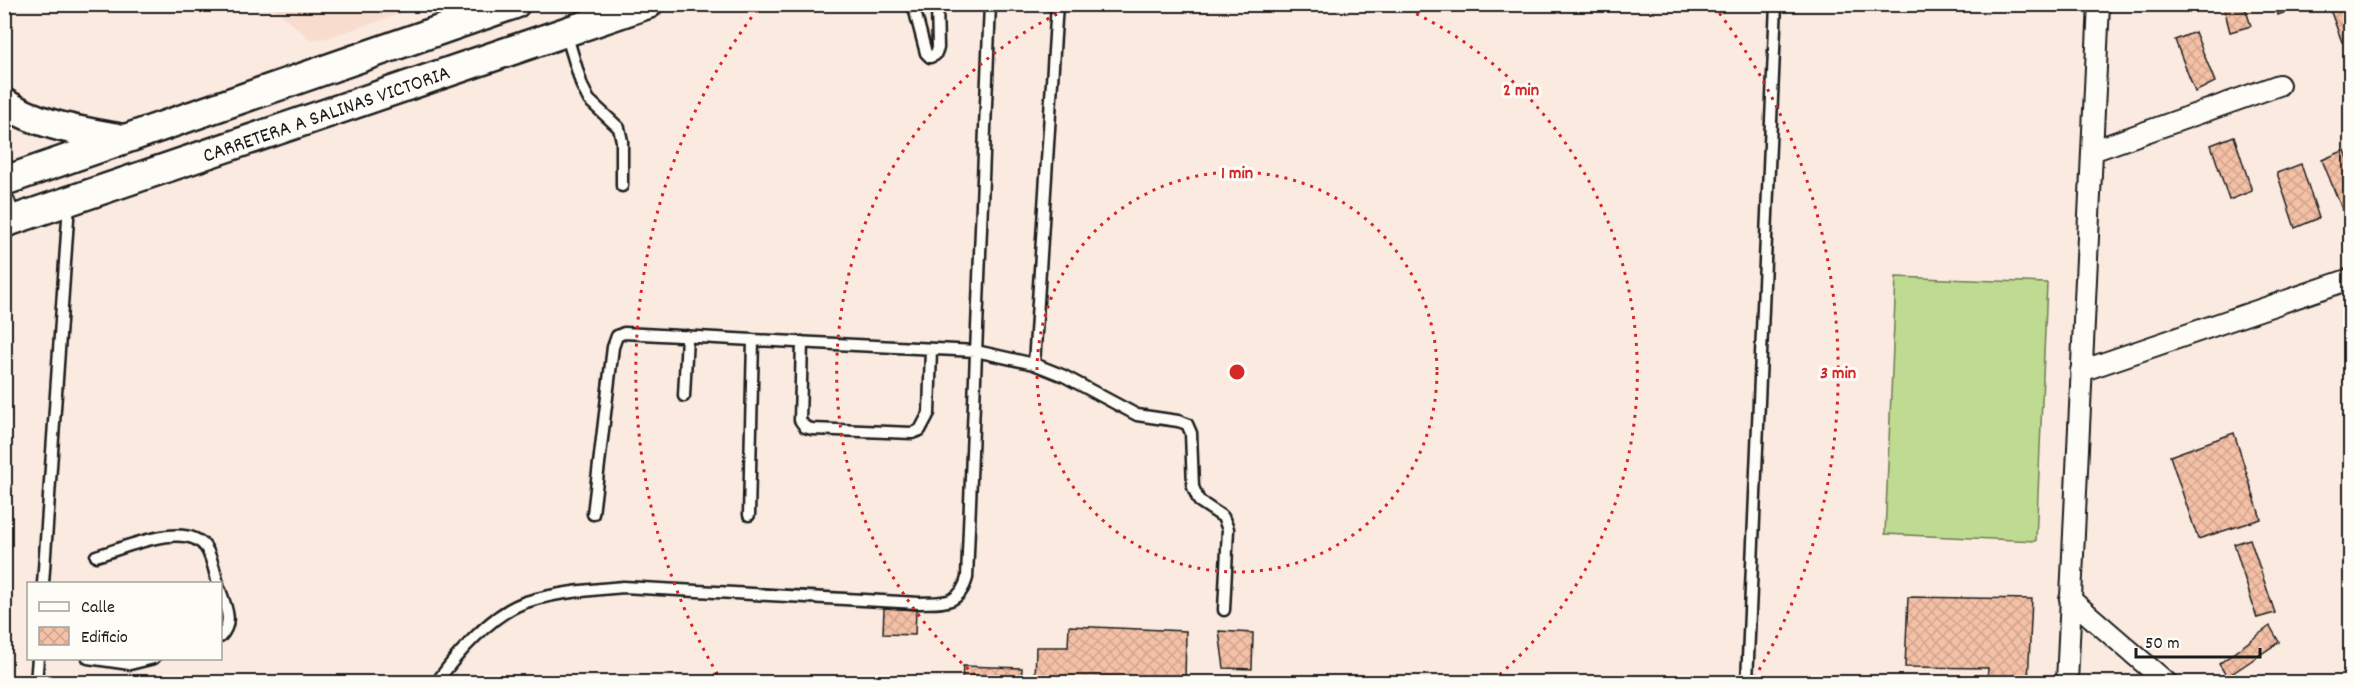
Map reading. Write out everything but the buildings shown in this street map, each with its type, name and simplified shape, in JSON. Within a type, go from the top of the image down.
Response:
[{"type":"main road","name":"CARRETERA A SALINAS VICTORIA","points":[[4,181],[515,4]]},
{"type":"main road","name":"CARRETERA A SALINAS VICTORIA","points":[[7,215],[70,201],[648,4]]},
{"type":"main road","points":[[4,102],[16,110],[58,127],[124,139]]},
{"type":"street","points":[[2067,682],[2099,4]]},
{"type":"street","points":[[2092,151],[2279,85]]},
{"type":"street","points":[[2081,371],[2350,279]]},
{"type":"street","points":[[2070,599],[2166,682]]},
{"type":"lane","points":[[913,4],[924,47],[930,57],[935,55],[938,48],[937,4]]},
{"type":"lane","points":[[437,682],[456,655],[493,622],[524,603],[574,591],[623,587],[919,603],[946,602],[956,598],[964,588],[967,578],[990,4]]},
{"type":"lane","points":[[1034,364],[1057,4]]},
{"type":"lane","points":[[1747,682],[1776,4]]},
{"type":"lane","points":[[566,32],[582,86],[589,100],[619,128],[622,141],[622,186]]},
{"type":"lane","points":[[43,582],[70,201]]},
{"type":"lane","points":[[593,514],[615,339],[624,333],[976,351],[1034,364],[1064,376],[1137,415],[1178,420],[1187,424],[1191,433],[1192,487],[1199,501],[1222,518],[1228,530],[1224,610]]},
{"type":"lane","points":[[684,396],[687,336]]},
{"type":"lane","points":[[749,515],[753,340]]},
{"type":"lane","points":[[802,342],[800,420],[804,427],[812,429],[912,433],[920,430],[929,413],[931,349]]},
{"type":"lane","points":[[96,556],[172,534],[190,536],[206,548],[217,582]]},
{"type":"lane","points":[[222,595],[229,613],[227,630],[222,636]]},
{"type":"lane","points":[[36,682],[38,660]]},
{"type":"lane","points":[[102,660],[130,664],[146,660]]},
{"type":"shaded area","points":[[270,5],[427,5],[327,38],[311,40]]},
{"type":"green space","points":[[1896,277],[2047,283],[2036,541],[1885,534]]}]
